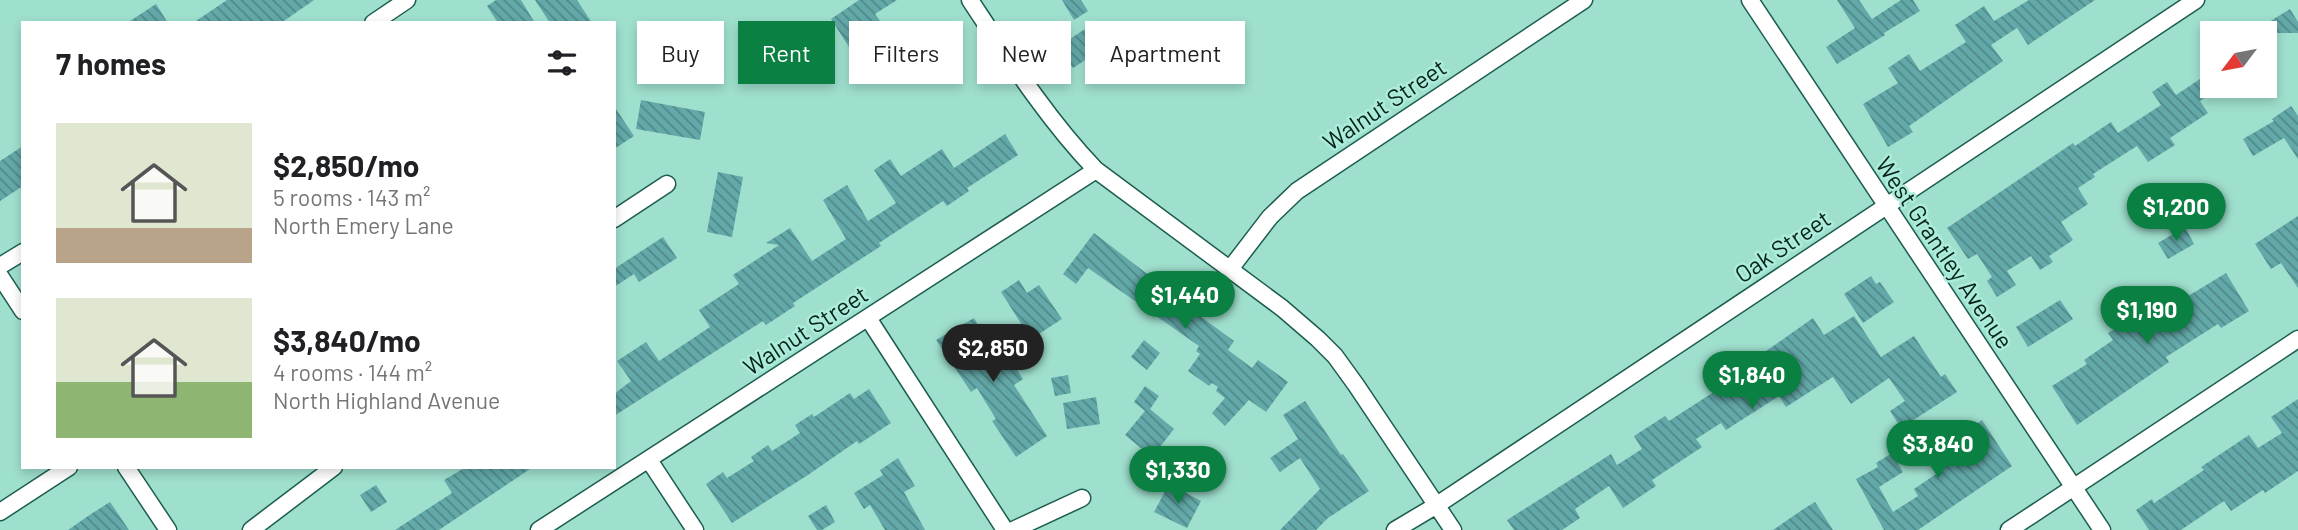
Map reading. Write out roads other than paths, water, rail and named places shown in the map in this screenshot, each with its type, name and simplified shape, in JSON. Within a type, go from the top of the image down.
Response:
[{"type":"street","points":[[376,21],[407,0]]},
{"type":"street","points":[[970,0],[1044,109],[1073,147],[1096,170],[1282,307],[1335,356],[1453,530]]},
{"type":"street","name":"Walnut Street","points":[[1230,269],[1270,217],[1297,191],[1584,0]]},
{"type":"street","name":"West Grantley Avenue","points":[[1750,0],[2102,530]]},
{"type":"street","name":"Oak Street","points":[[1395,530],[1437,505],[2196,0]]},
{"type":"street","name":"Walnut Street","points":[[539,530],[1096,170]]},
{"type":"street","points":[[616,218],[667,184]]},
{"type":"street","points":[[0,266],[21,252]]},
{"type":"street","points":[[0,276],[21,308]]},
{"type":"street","points":[[868,318],[1005,530]]},
{"type":"street","points":[[2009,530],[2298,339]]},
{"type":"street","points":[[649,460],[695,530]]},
{"type":"street","points":[[0,512],[66,469]]},
{"type":"street","points":[[127,469],[168,530]]},
{"type":"street","points":[[251,530],[331,469]]},
{"type":"street","points":[[1013,530],[1082,498]]}]
